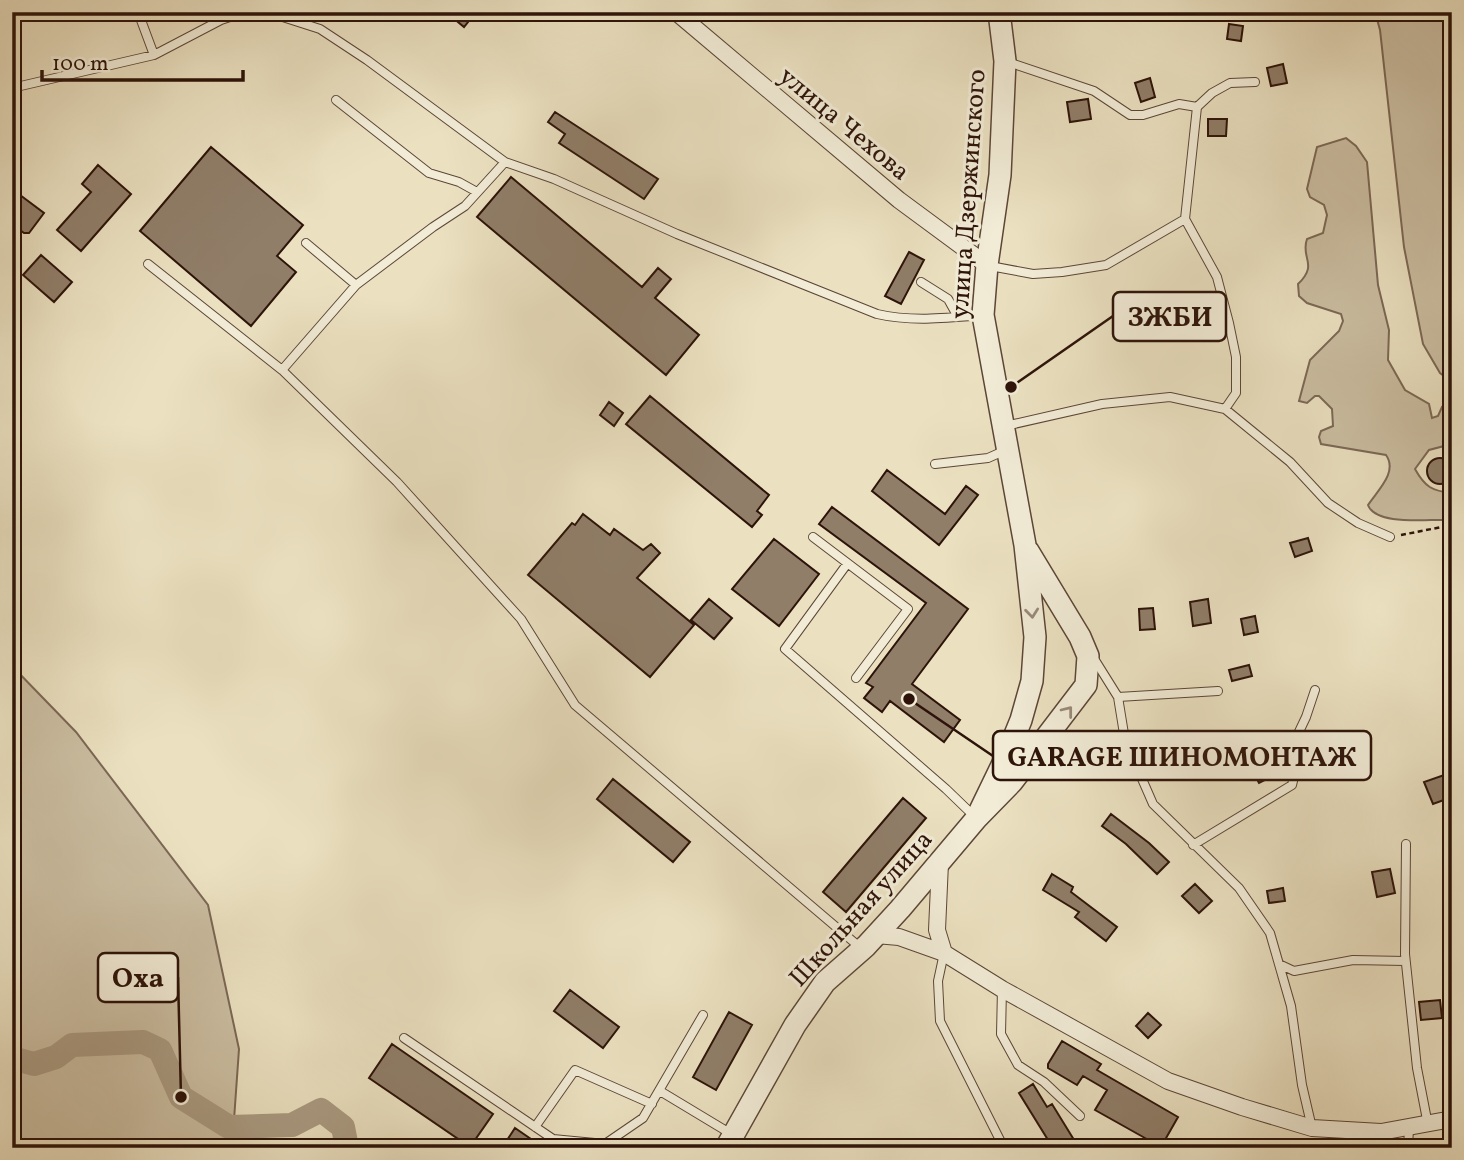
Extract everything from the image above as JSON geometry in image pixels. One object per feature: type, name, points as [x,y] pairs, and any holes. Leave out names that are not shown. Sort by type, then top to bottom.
[{"type":"street","name":"улица Чехова","points":[[676,12],[899,200],[987,265]]},
{"type":"street","name":"улица Дзержинского","points":[[976,818],[1021,720],[1032,681],[1035,637],[1024,545],[983,316],[987,265],[1000,175],[1005,61],[999,12]]},
{"type":"street","name":"улица Дзержинского","points":[[976,818],[1012,782],[1079,698],[1086,685],[1088,656],[1080,637],[1024,545]]},
{"type":"street","name":"Школьная улица","points":[[730,1141],[794,1025],[825,982],[869,942],[940,863],[976,818]]},
{"type":"street","points":[[940,863],[937,930],[944,953]]},
{"type":"street","points":[[869,942],[899,937],[944,953],[1002,989],[1168,1081],[1242,1107],[1312,1128],[1381,1132],[1452,1119]]},
{"type":"lane","points":[[138,12],[154,55]]},
{"type":"lane","points":[[12,88],[154,55],[221,20],[245,12]]},
{"type":"lane","points":[[267,12],[320,29],[367,60],[505,162],[554,179],[677,234],[877,314],[892,317],[983,316]]},
{"type":"lane","points":[[1005,61],[1094,91],[1130,115],[1143,115],[1179,104],[1197,107]]},
{"type":"lane","points":[[1225,409],[1236,393],[1236,357],[1232,335],[1217,277],[1185,219],[1197,107],[1212,93],[1230,83],[1255,82]]},
{"type":"lane","points":[[336,100],[429,173],[459,182],[477,192]]},
{"type":"lane","points":[[282,370],[356,285],[465,206],[505,162]]},
{"type":"lane","points":[[987,265],[1033,274],[1106,265],[1185,219]]},
{"type":"lane","points":[[306,243],[356,285]]},
{"type":"lane","points":[[148,264],[282,370],[397,482],[521,620],[575,705],[869,942]]},
{"type":"lane","points":[[921,282],[948,299],[958,317]]},
{"type":"lane","points":[[1002,427],[1102,404],[1170,397],[1225,409],[1290,462],[1328,503],[1358,523],[1390,537]]},
{"type":"lane","points":[[935,464],[988,458],[1006,450]]},
{"type":"lane","points":[[813,537],[908,609],[856,678]]},
{"type":"lane","points":[[847,564],[785,649],[976,818]]},
{"type":"lane","points":[[1080,637],[1118,698],[1125,740],[1153,804],[1239,888],[1270,933],[1291,1006],[1302,1085],[1312,1128]]},
{"type":"lane","points":[[1193,845],[1292,785],[1297,764],[1297,736],[1315,690]]},
{"type":"lane","points":[[1118,698],[1217,691]]},
{"type":"lane","points":[[1406,844],[1405,961],[1417,1068],[1429,1125]]},
{"type":"lane","points":[[944,953],[938,981],[940,1021],[1004,1148]]},
{"type":"lane","points":[[1279,964],[1294,971],[1353,960],[1405,961]]},
{"type":"lane","points":[[1002,989],[1001,1034],[1017,1065],[1044,1082],[1080,1115]]},
{"type":"lane","points":[[404,1038],[553,1139],[605,1144],[643,1118],[703,1015]]},
{"type":"lane","points":[[535,1127],[575,1070],[652,1104]]},
{"type":"lane","points":[[660,1091],[730,1141]]},
{"type":"lane","points":[[1408,1148],[1409,1128]]},
{"type":"path","points":[[1390,537],[1452,525]]},
{"type":"shaded area","points":[[1375,12],[1452,12],[1452,382],[1440,373],[1423,344],[1404,247],[1380,30]]},
{"type":"shaded area","points":[[1346,138],[1356,146],[1367,162],[1378,285],[1389,330],[1388,360],[1405,390],[1429,404],[1432,418],[1438,416],[1442,407],[1452,410],[1452,437],[1444,446],[1429,450],[1415,469],[1430,487],[1452,493],[1452,514],[1448,520],[1391,519],[1373,512],[1368,505],[1390,468],[1386,455],[1321,444],[1321,431],[1333,426],[1332,409],[1319,396],[1307,403],[1299,401],[1310,360],[1339,331],[1343,321],[1341,314],[1307,303],[1299,296],[1298,284],[1308,266],[1305,246],[1307,239],[1323,233],[1327,215],[1324,205],[1310,197],[1307,189],[1317,147]]},
{"type":"shaded area","points":[[12,666],[76,732],[208,905],[239,1049],[232,1148],[12,1148]]},
{"type":"building","points":[[446,12],[476,12],[464,27]]},
{"type":"building","points":[[1229,24],[1243,26],[1241,41],[1227,39]]},
{"type":"building","points":[[1283,64],[1287,83],[1271,86],[1267,68]]},
{"type":"building","points":[[1150,78],[1155,97],[1141,102],[1135,83]]},
{"type":"building","points":[[1088,99],[1091,119],[1070,122],[1067,102]]},
{"type":"building","points":[[555,112],[658,179],[644,199],[559,143],[565,134],[548,122]]},
{"type":"building","points":[[1208,119],[1227,119],[1226,136],[1208,136]]},
{"type":"building","points":[[211,147],[303,225],[277,256],[296,272],[251,326],[140,231]]},
{"type":"building","points":[[98,165],[131,194],[81,251],[57,230],[91,192],[82,184]]},
{"type":"building","points":[[511,177],[642,287],[658,268],[671,279],[655,298],[699,335],[666,375],[477,217]]},
{"type":"building","points":[[12,189],[44,213],[29,233],[24,233],[12,224]]},
{"type":"building","points":[[909,252],[924,260],[901,304],[885,296]]},
{"type":"building","points":[[41,255],[72,282],[54,302],[23,275]]},
{"type":"building","points":[[650,396],[769,495],[757,511],[762,515],[752,527],[626,424]]},
{"type":"building","points":[[609,402],[623,413],[614,426],[600,415]]},
{"type":"building","points":[[1440,458],[1449,462],[1453,471],[1449,480],[1440,484],[1431,480],[1427,471],[1431,462]]},
{"type":"building","points":[[887,470],[945,514],[966,486],[978,495],[939,545],[872,491]]},
{"type":"building","points":[[832,507],[968,609],[912,684],[960,720],[944,742],[890,701],[882,712],[864,698],[873,687],[866,683],[926,603],[819,524]]},
{"type":"building","points":[[583,514],[610,535],[614,529],[643,550],[651,544],[660,553],[637,578],[694,625],[650,677],[528,575],[572,523],[575,525]]},
{"type":"building","points":[[1308,538],[1312,551],[1295,557],[1290,543]]},
{"type":"building","points":[[774,539],[819,574],[779,626],[732,589]]},
{"type":"building","points":[[709,599],[732,618],[714,639],[691,620]]},
{"type":"building","points":[[1208,599],[1211,623],[1193,626],[1190,602]]},
{"type":"building","points":[[1153,608],[1155,629],[1140,630],[1139,609]]},
{"type":"building","points":[[1255,616],[1258,632],[1244,635],[1241,619]]},
{"type":"building","points":[[1249,665],[1252,676],[1232,681],[1229,670]]},
{"type":"building","points":[[1273,761],[1279,773],[1259,783],[1253,772]]},
{"type":"building","points":[[1447,774],[1452,787],[1452,797],[1433,804],[1424,782]]},
{"type":"building","points":[[613,779],[690,842],[673,862],[597,799]]},
{"type":"building","points":[[903,798],[926,818],[846,912],[823,892]]},
{"type":"building","points":[[1111,814],[1169,862],[1157,874],[1126,844],[1102,826]]},
{"type":"building","points":[[1390,869],[1395,893],[1377,897],[1372,872]]},
{"type":"building","points":[[1052,874],[1073,887],[1071,892],[1117,927],[1106,941],[1075,917],[1079,912],[1043,890]]},
{"type":"building","points":[[1195,884],[1212,901],[1199,913],[1182,896]]},
{"type":"building","points":[[1283,888],[1285,901],[1269,903],[1267,891]]},
{"type":"building","points":[[570,990],[619,1027],[603,1048],[554,1011]]},
{"type":"building","points":[[1440,1000],[1442,1018],[1421,1020],[1419,1002]]},
{"type":"building","points":[[729,1012],[752,1025],[716,1090],[693,1077]]},
{"type":"building","points":[[1148,1013],[1161,1025],[1148,1038],[1136,1026]]},
{"type":"building","points":[[1062,1041],[1101,1064],[1097,1070],[1178,1117],[1161,1147],[1095,1110],[1107,1090],[1083,1076],[1077,1085],[1048,1068]]},
{"type":"building","points":[[392,1044],[493,1114],[470,1147],[369,1078]]},
{"type":"building","points":[[1033,1084],[1047,1107],[1052,1104],[1079,1148],[1053,1148],[1019,1093]]},
{"type":"building","points":[[515,1128],[544,1148],[502,1148]]},
{"type":"waterway","points":[[12,1058],[34,1064],[56,1057],[72,1045],[143,1042],[160,1050],[181,1097],[229,1127],[292,1125],[321,1110],[343,1127],[347,1148]]},
{"type":"place","name":"ЗЖБИ","points":[[1011,387]]},
{"type":"place","name":"GARAGE ШИНОМОНТАЖ","points":[[909,699]]},
{"type":"place","name":"Оха","points":[[181,1097]]}]
